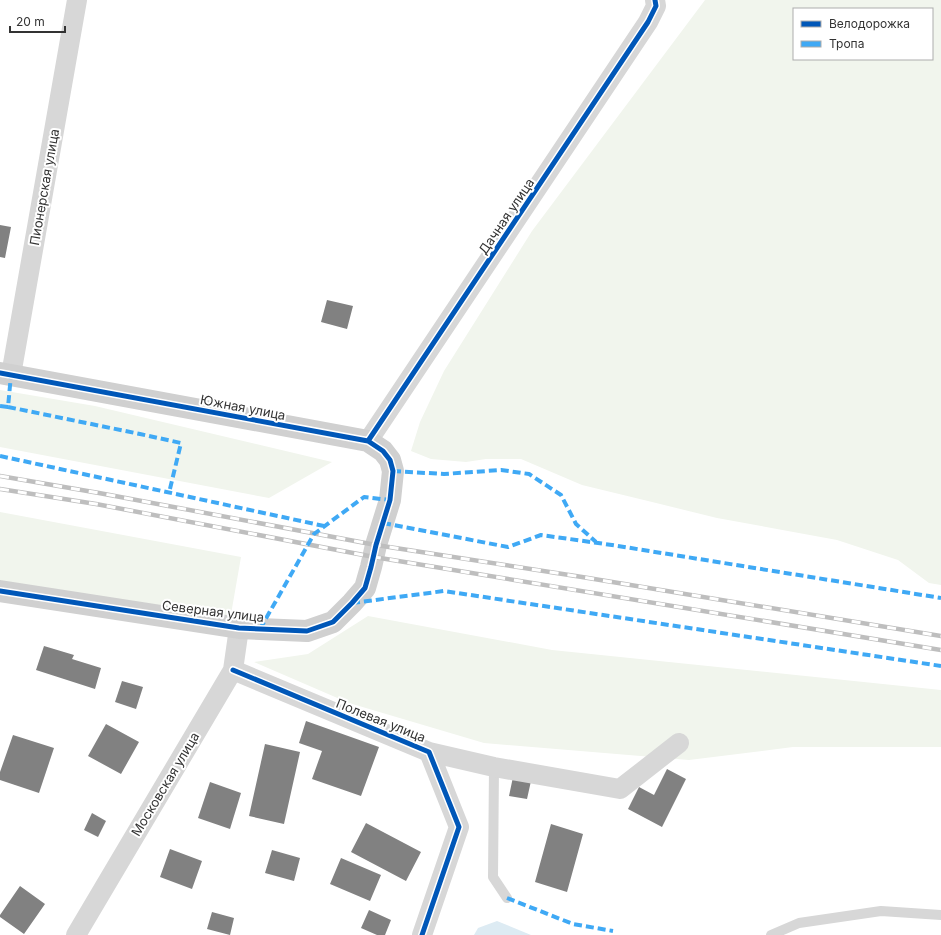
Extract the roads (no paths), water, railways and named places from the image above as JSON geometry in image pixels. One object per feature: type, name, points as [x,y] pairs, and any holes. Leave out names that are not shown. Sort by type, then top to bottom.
[{"type":"street","name":"Пионерская улица","points":[[6,374],[77,0]]},
{"type":"street","name":"Дачная улица","points":[[368,441],[648,22],[656,6],[655,0]]},
{"type":"street","name":"Южная улица","points":[[6,374],[368,441],[383,451],[390,460],[393,471],[390,500],[376,545]]},
{"type":"street","name":"Северная улица","points":[[0,591],[239,628],[307,631],[333,622],[365,588],[376,545]]},
{"type":"street","name":"Московская улица","points":[[76,935],[233,670],[239,628]]},
{"type":"street","name":"Полевая улица","points":[[233,670],[429,752],[459,827],[422,935]]},
{"type":"street","points":[[429,752],[494,767],[620,789],[680,743]]},
{"type":"lane","points":[[494,767],[494,877],[507,898]]},
{"type":"lane","points":[[771,935],[799,923],[881,911],[941,915]]},
{"type":"railway","points":[[0,476],[376,545],[941,636]]},
{"type":"railway","points":[[0,489],[96,504],[374,557],[941,650]]}]
